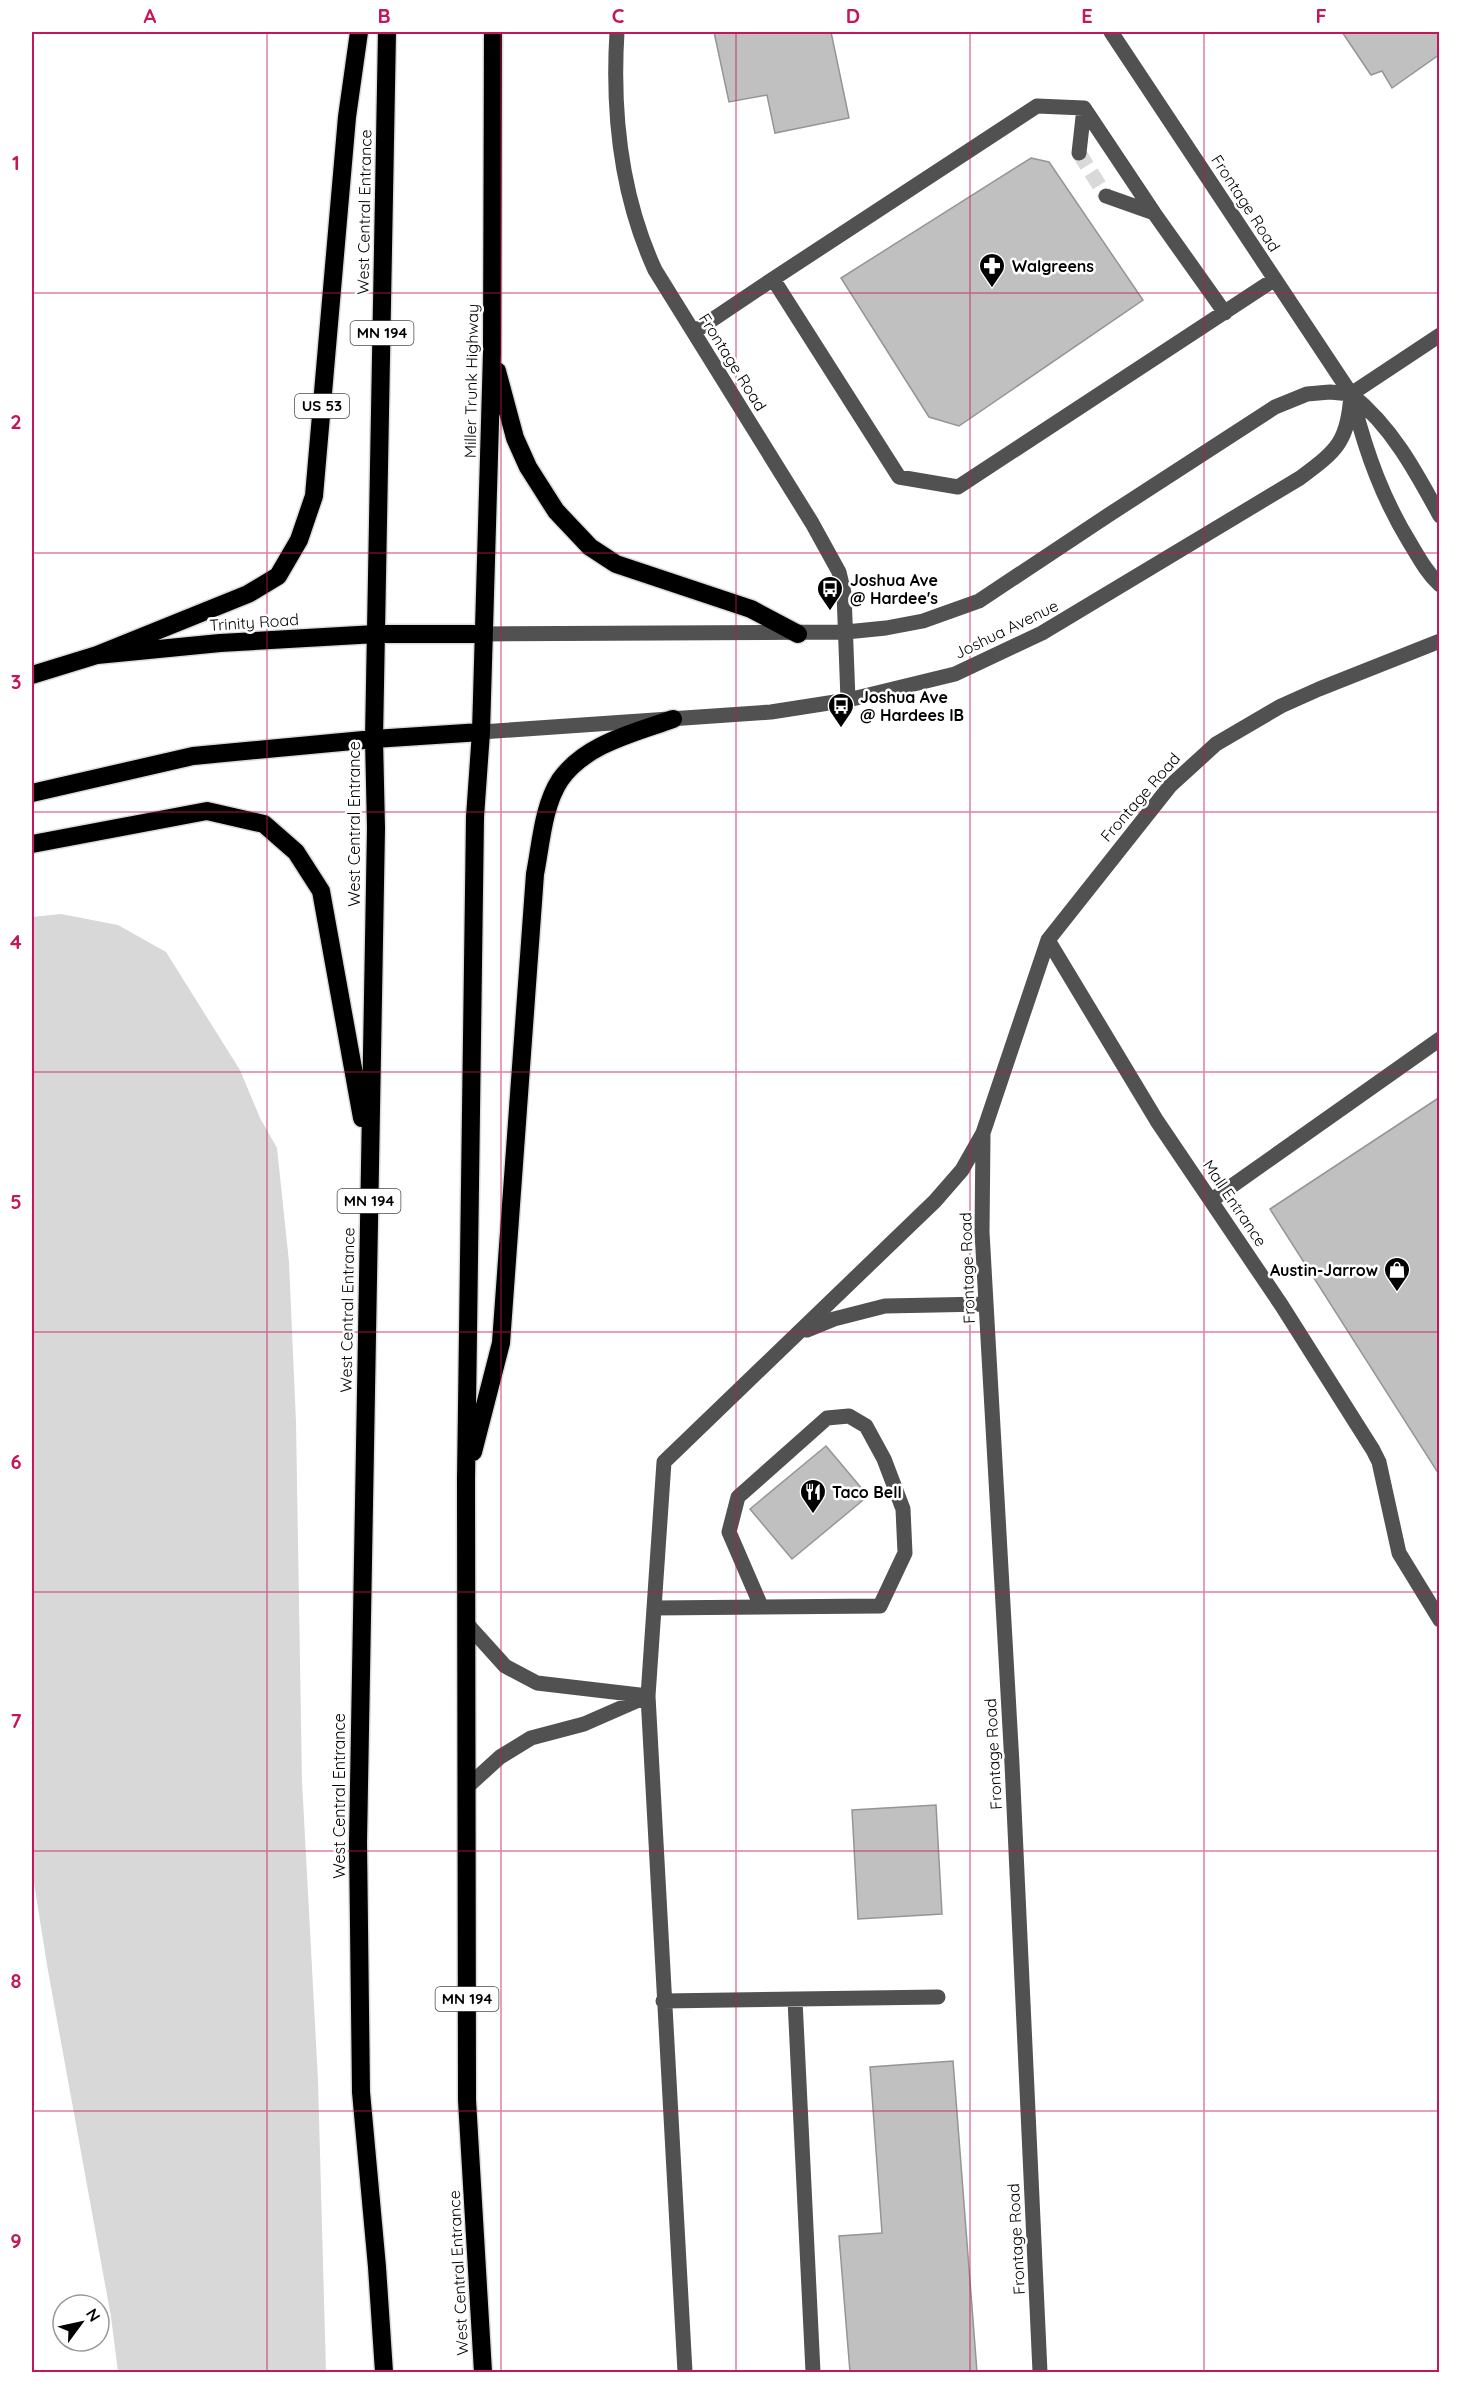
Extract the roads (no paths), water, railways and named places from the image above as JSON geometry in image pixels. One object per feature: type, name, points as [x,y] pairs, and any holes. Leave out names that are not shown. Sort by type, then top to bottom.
[{"type":"highway","name":"US 53","points":[[97,655],[248,594],[278,576],[299,540],[314,496],[347,117],[359,32]]},
{"type":"highway","name":"West Central Entrance","points":[[384,2373],[362,2092],[358,1842],[387,32]]},
{"type":"highway","name":"Miller Trunk Highway","points":[[481,732],[482,634],[492,353],[493,32]]},
{"type":"highway","points":[[492,353],[515,438],[528,467],[556,511],[585,543],[616,564],[751,609],[798,634]]},
{"type":"highway","name":"Trinity Road","points":[[32,675],[97,655],[220,643],[376,634],[482,634]]},
{"type":"highway","points":[[466,1480],[501,1343],[535,874],[548,808],[560,781],[579,761],[605,744],[673,720]]},
{"type":"highway","name":"West Central Entrance","points":[[481,732],[475,828],[466,1480],[467,2100],[483,2373]]},
{"type":"highway","points":[[32,793],[193,756],[374,739],[481,732]]},
{"type":"highway","points":[[32,844],[207,811],[264,824],[296,852],[321,891],[369,1157]]},
{"type":"street","name":"Frontage Road","points":[[617,32],[616,104],[621,149],[632,207],[641,239],[656,270],[832,556],[844,593],[848,700]]},
{"type":"street","name":"Frontage Road","points":[[1111,32],[1351,394],[1372,411],[1388,429],[1440,516]]},
{"type":"street","points":[[694,332],[1037,106],[1084,108]]},
{"type":"street","points":[[1084,108],[1154,213],[1225,313]]},
{"type":"street","points":[[1079,153],[1084,108]]},
{"type":"street","points":[[1106,196],[1154,213]]},
{"type":"street","points":[[773,279],[899,477],[958,488],[1275,279]]},
{"type":"street","points":[[482,634],[798,634],[886,628],[923,621],[980,601],[1275,407],[1307,394],[1330,392],[1351,394],[1440,335]]},
{"type":"street","name":"Frontage Road","points":[[1351,394],[1365,451],[1383,494],[1426,569],[1440,585]]},
{"type":"street","name":"Joshua Avenue","points":[[481,732],[771,712],[848,700],[955,674],[1008,651],[1051,628],[1300,478],[1326,459],[1343,438],[1349,421],[1351,394]]},
{"type":"street","name":"Frontage Road","points":[[685,2373],[648,1696],[663,1462],[800,1332],[951,1184],[962,1170],[983,1133],[1048,940],[1170,786],[1216,744],[1281,706],[1440,641]]},
{"type":"street","name":"Mall Entrance","points":[[1048,940],[1157,1121],[1212,1200],[1373,1450],[1379,1462],[1399,1553],[1440,1620]]},
{"type":"street","points":[[1212,1200],[1440,1039]]},
{"type":"street","name":"Frontage Road","points":[[983,1133],[982,1232],[1012,1764],[1040,2373]]},
{"type":"street","points":[[800,1332],[834,1318],[885,1306],[986,1304]]},
{"type":"street","points":[[654,1608],[880,1606],[905,1553],[903,1509],[884,1459],[866,1426],[849,1416],[827,1418],[738,1497],[729,1532],[762,1606]]},
{"type":"street","points":[[468,1625],[505,1666],[537,1683],[648,1696]]},
{"type":"street","points":[[467,1787],[500,1757],[531,1738],[584,1724],[648,1696]]},
{"type":"street","points":[[663,2001],[938,1997]]},
{"type":"street","points":[[795,2000],[813,2373]]},
{"type":"tunnel","points":[[1079,153],[1106,196]]},
{"type":"place","name":"Walgreens","points":[[992,289]]},
{"type":"place","name":"Joshua Ave @ Hardee's","points":[[830,612]]},
{"type":"place","name":"Joshua Ave @ Hardees IB","points":[[841,729]]},
{"type":"place","name":"Austin-Jarrow","points":[[1397,1293]]},
{"type":"place","name":"Taco Bell","points":[[813,1515]]}]
